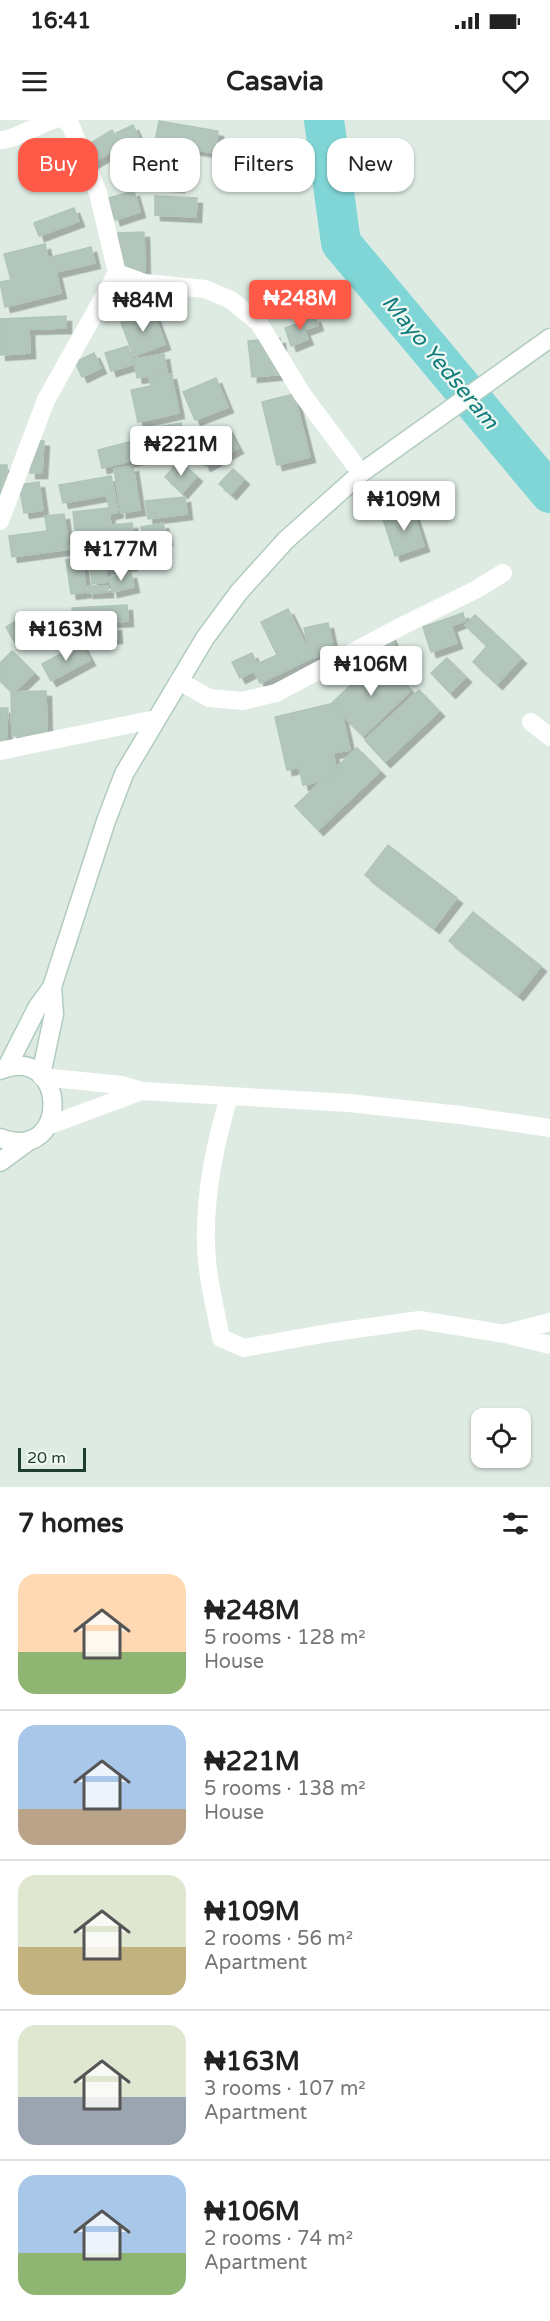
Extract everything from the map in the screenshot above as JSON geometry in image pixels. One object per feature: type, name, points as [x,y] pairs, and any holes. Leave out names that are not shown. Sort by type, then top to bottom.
[{"type":"street","points":[[0,140],[7,141],[21,132],[53,120]]},
{"type":"street","points":[[0,521],[46,400],[117,273],[98,193],[70,124],[64,120]]},
{"type":"street","points":[[117,273],[145,284],[205,289],[231,300],[259,324],[302,394],[361,473]]},
{"type":"street","points":[[2,1068],[52,987],[106,821],[124,774],[205,638],[240,592],[286,540],[361,473],[550,338]]},
{"type":"street","points":[[179,681],[209,698],[243,701],[276,693],[503,573]]},
{"type":"street","points":[[0,751],[156,718]]},
{"type":"street","points":[[531,722],[550,737]]},
{"type":"street","points":[[41,1076],[54,1014],[52,987]]},
{"type":"street","points":[[0,1162],[40,1132],[53,1114],[54,1100],[51,1087],[31,1069],[19,1066],[2,1068]]},
{"type":"street","points":[[41,1076],[122,1085],[142,1091],[349,1103],[550,1128]]},
{"type":"street","points":[[0,1138],[21,1142],[40,1132],[142,1091]]},
{"type":"street","points":[[230,1097],[216,1140],[208,1195],[207,1261],[221,1338],[244,1348],[420,1320],[505,1334],[550,1345]]},
{"type":"street","points":[[505,1334],[550,1322]]},
{"type":"building","points":[[159,121],[218,131],[217,138],[212,138],[212,152],[200,150],[200,138],[156,138]]},
{"type":"building","points":[[133,125],[139,138],[118,138],[116,133]]},
{"type":"building","points":[[112,130],[116,138],[110,138],[110,152],[98,160],[98,139]]},
{"type":"building","points":[[134,192],[140,212],[115,220],[108,198]]},
{"type":"building","points":[[155,196],[197,198],[196,217],[155,215]]},
{"type":"building","points":[[74,208],[79,221],[39,236],[34,223]]},
{"type":"building","points":[[144,232],[145,271],[119,271],[118,233]]},
{"type":"building","points":[[45,244],[48,258],[91,247],[95,263],[56,272],[61,293],[5,307],[0,282],[11,280],[4,254]]},
{"type":"building","points":[[153,311],[165,344],[134,356],[121,323]]},
{"type":"building","points":[[66,316],[66,328],[29,329],[30,353],[0,355],[0,319]]},
{"type":"building","points":[[315,317],[318,325],[304,330],[308,339],[291,346],[285,328]]},
{"type":"building","points":[[280,338],[283,374],[252,377],[248,341]]},
{"type":"building","points":[[128,346],[134,364],[111,371],[105,353]]},
{"type":"building","points":[[94,353],[101,368],[82,377],[75,362]]},
{"type":"building","points":[[164,354],[167,373],[137,378],[134,359]]},
{"type":"building","points":[[171,374],[179,413],[138,422],[131,390],[151,386],[149,378]]},
{"type":"building","points":[[216,378],[228,407],[195,420],[183,392]]},
{"type":"building","points":[[294,394],[310,457],[277,465],[262,402]]},
{"type":"building","points":[[181,423],[185,442],[161,447],[157,427]]},
{"type":"building","points":[[226,426],[238,448],[205,466],[194,444]]},
{"type":"building","points":[[156,435],[161,453],[102,468],[98,450]]},
{"type":"building","points":[[32,440],[44,441],[42,473],[30,473]]},
{"type":"building","points":[[179,461],[197,476],[182,493],[165,477]]},
{"type":"building","points":[[0,465],[7,465],[6,506],[0,506]]},
{"type":"building","points":[[133,466],[140,510],[121,513],[114,469]]},
{"type":"building","points":[[233,469],[244,479],[231,494],[219,484]]},
{"type":"building","points":[[111,476],[118,512],[110,514],[107,495],[63,503],[59,485]]},
{"type":"building","points":[[39,482],[43,510],[24,513],[19,485]]},
{"type":"building","points":[[185,497],[187,514],[148,519],[145,501]]},
{"type":"building","points":[[108,508],[111,525],[132,523],[135,544],[129,545],[132,565],[105,569],[107,582],[92,584],[89,552],[78,554],[73,512]]},
{"type":"building","points":[[412,509],[424,546],[395,556],[383,519]]},
{"type":"building","points":[[64,514],[69,549],[12,557],[9,536],[47,531],[45,516]]},
{"type":"building","points":[[163,523],[167,540],[146,545],[141,527]]},
{"type":"building","points":[[82,558],[86,592],[71,594],[66,560]]},
{"type":"building","points":[[131,573],[134,587],[112,592],[109,577]]},
{"type":"building","points":[[88,586],[108,586],[108,592],[88,593]]},
{"type":"building","points":[[127,605],[128,621],[96,623],[97,640],[81,640],[81,632],[56,633],[55,624],[73,622],[72,608]]},
{"type":"building","points":[[288,609],[312,658],[260,683],[254,671],[240,678],[232,662],[252,653],[257,664],[277,655],[261,622]]},
{"type":"building","points":[[29,613],[38,628],[15,643],[6,627]]},
{"type":"building","points":[[463,613],[465,621],[451,626],[457,643],[431,652],[423,627]]},
{"type":"building","points":[[475,615],[521,658],[497,684],[473,662],[487,646],[465,625]]},
{"type":"building","points":[[328,623],[334,653],[311,658],[304,628]]},
{"type":"building","points":[[116,625],[117,638],[99,639],[98,626]]},
{"type":"building","points":[[390,635],[398,654],[383,661],[375,642]]},
{"type":"building","points":[[81,643],[90,660],[51,681],[42,664]]},
{"type":"building","points":[[12,651],[34,673],[13,693],[0,681],[0,663]]},
{"type":"building","points":[[379,658],[411,690],[363,736],[331,704]]},
{"type":"building","points":[[447,658],[466,677],[450,693],[431,673]]},
{"type":"building","points":[[419,690],[439,711],[385,762],[365,740]]},
{"type":"building","points":[[46,691],[47,735],[12,736],[11,692]]},
{"type":"building","points":[[339,702],[350,750],[333,753],[338,777],[303,785],[299,767],[287,770],[275,717]]},
{"type":"building","points":[[0,708],[8,708],[6,743],[0,743]]},
{"type":"building","points":[[357,748],[380,771],[318,830],[295,806]]},
{"type":"building","points":[[388,845],[457,898],[434,928],[365,875]]},
{"type":"building","points":[[473,912],[541,966],[518,995],[449,941]]},
{"type":"waterway","name":"Mayo Yedseram","points":[[324,120],[341,243],[550,493]]}]
